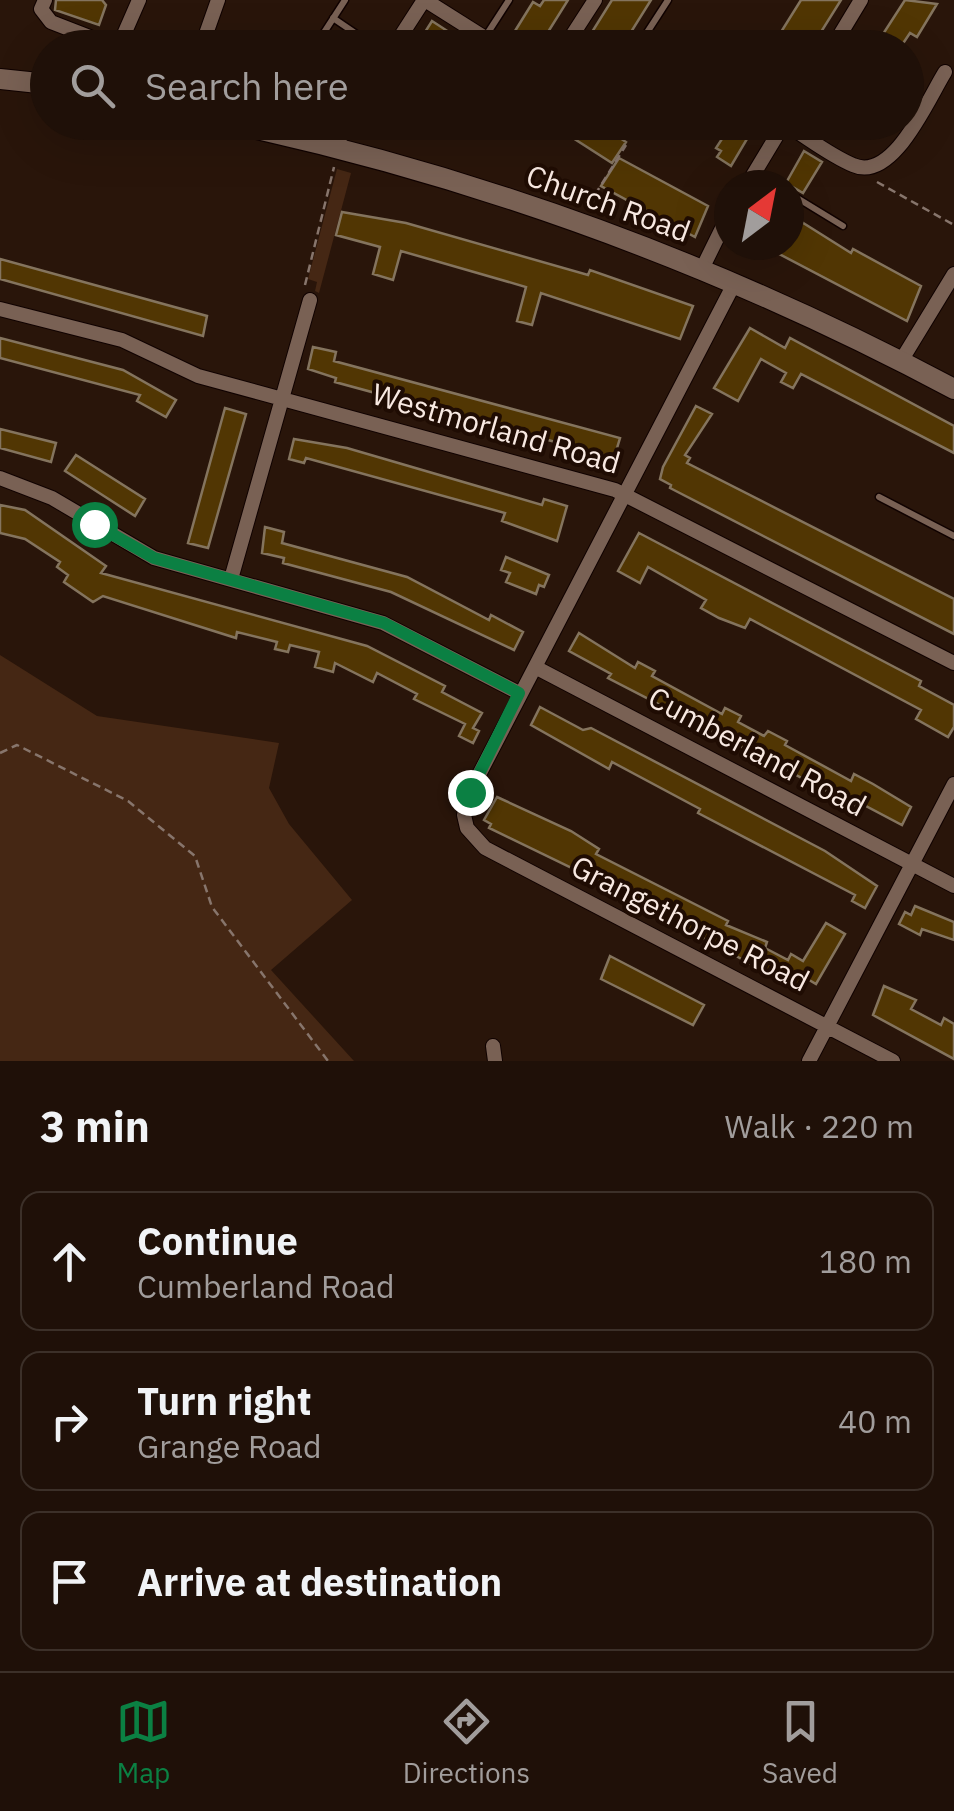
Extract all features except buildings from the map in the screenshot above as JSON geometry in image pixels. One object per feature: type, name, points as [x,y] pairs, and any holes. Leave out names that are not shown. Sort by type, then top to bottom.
[{"type":"main road","points":[[0,79],[30,82]]},
{"type":"main road","name":"Church Road","points":[[297,140],[490,193],[577,223],[734,284],[954,389]]},
{"type":"street","points":[[45,0],[41,9],[51,22],[72,30]]},
{"type":"street","points":[[126,30],[139,0]]},
{"type":"street","points":[[207,30],[218,0]]},
{"type":"street","points":[[404,30],[424,0],[465,30]]},
{"type":"street","points":[[576,30],[595,0]]},
{"type":"street","points":[[843,30],[861,0]]},
{"type":"street","points":[[924,104],[945,72]]},
{"type":"street","points":[[338,150],[340,140]]},
{"type":"street","points":[[756,170],[775,140]]},
{"type":"street","points":[[812,140],[855,167],[878,167],[888,160],[901,140]]},
{"type":"street","points":[[701,271],[714,245]]},
{"type":"street","points":[[901,361],[954,274]]},
{"type":"street","points":[[0,478],[52,498],[154,558],[384,623],[519,693],[734,284]]},
{"type":"street","points":[[231,579],[310,300]]},
{"type":"street","name":"Westmorland Road","points":[[0,309],[122,340],[198,376],[626,494],[954,663]]},
{"type":"street","name":"Cumberland Road","points":[[535,667],[954,886]]},
{"type":"street","name":"Grangethorpe Road","points":[[519,693],[470,792],[464,815],[467,828],[484,848],[893,1061]]},
{"type":"street","points":[[809,1061],[954,784]]},
{"type":"lane","points":[[325,30],[345,0]]},
{"type":"lane","points":[[489,30],[508,0]]},
{"type":"lane","points":[[649,30],[668,0]]},
{"type":"lane","points":[[333,18],[351,30]]},
{"type":"lane","points":[[804,202],[843,226]]},
{"type":"lane","points":[[879,497],[954,536]]},
{"type":"path","points":[[577,223],[621,140]]},
{"type":"path","points":[[310,300],[304,279],[338,150]]},
{"type":"path","points":[[855,167],[954,224]]},
{"type":"path","points":[[0,753],[17,745],[65,765],[165,827],[195,856],[212,907],[328,1061]]},
{"type":"shaded area","points":[[337,169],[351,173],[319,293],[315,291],[317,282],[308,279]]},
{"type":"shaded area","points":[[0,655],[97,716],[279,743],[269,788],[289,824],[352,900],[271,970],[354,1061],[0,1061]]},
{"type":"route","points":[[94,524],[154,558],[384,623],[519,693],[470,792]]}]
